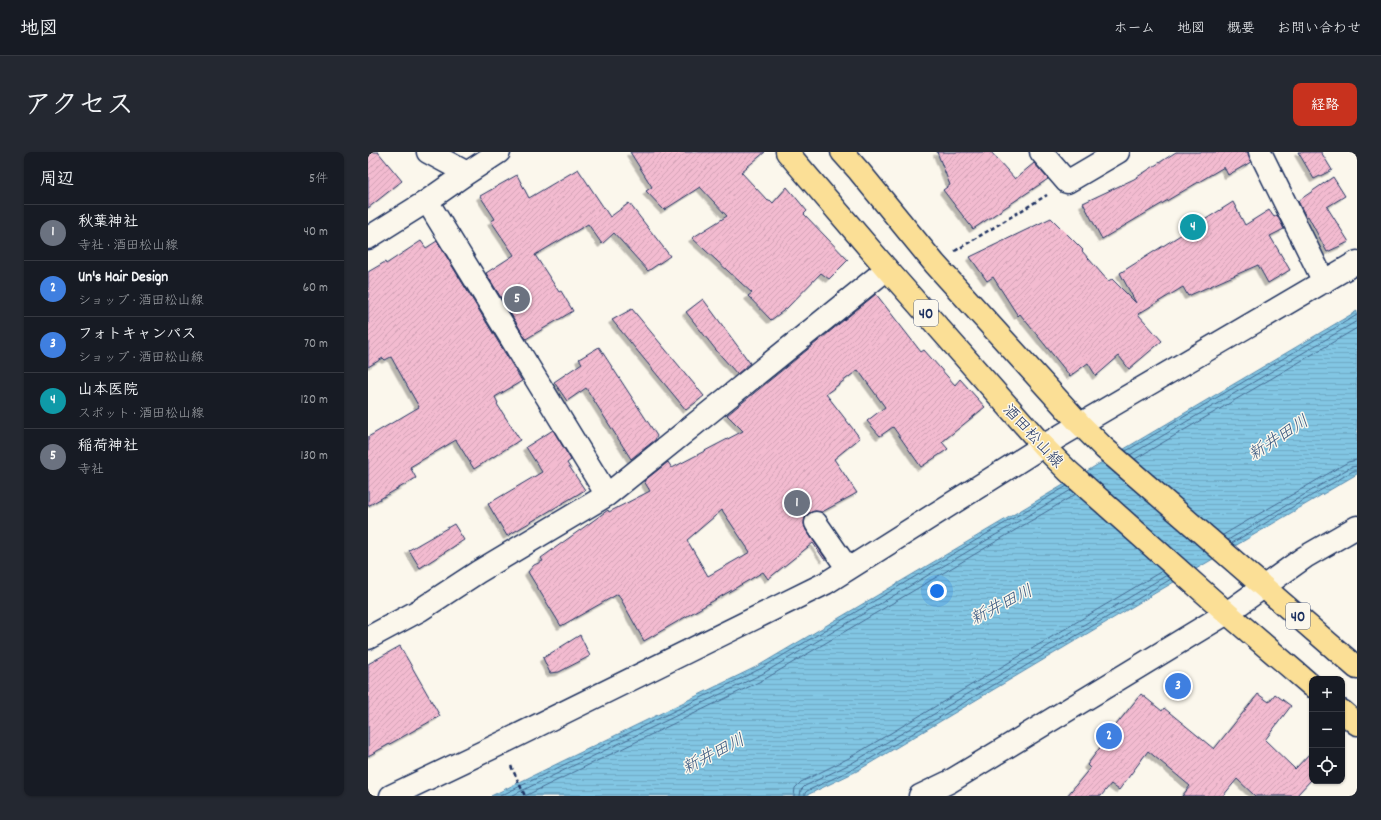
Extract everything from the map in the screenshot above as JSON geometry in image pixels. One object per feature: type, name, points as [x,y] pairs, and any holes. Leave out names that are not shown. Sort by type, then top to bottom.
[{"type":"main road","name":"酒田松山線","points":[[788,152],[887,269],[1043,446],[1068,471],[1227,613],[1309,683]]},
{"type":"main road","name":"40","points":[[842,152],[860,172],[934,264],[1080,424],[1104,448],[1357,668]]},
{"type":"main road","points":[[1343,712],[1357,724]]},
{"type":"street","points":[[428,152],[466,173]]},
{"type":"street","points":[[368,238],[427,201],[466,173],[499,152]]},
{"type":"street","points":[[1041,152],[1068,182],[1118,152]]},
{"type":"street","points":[[1260,152],[1324,282]]},
{"type":"street","points":[[427,201],[607,495]]},
{"type":"street","points":[[391,796],[500,744],[826,583],[1043,446],[1357,262]]},
{"type":"street","points":[[368,638],[420,610],[478,572],[607,495],[887,269]]},
{"type":"street","points":[[816,523],[848,569]]},
{"type":"street","points":[[920,796],[955,789],[1227,613],[1305,557],[1357,527]]},
{"type":"path","points":[[934,264],[1068,182]]},
{"type":"path","points":[[500,744],[525,796]]},
{"type":"water","name":"新井田川","points":[[1357,311],[1357,474],[857,771],[805,796],[491,796],[758,666]]},
{"type":"building","points":[[368,152],[378,152],[402,181],[368,208]]},
{"type":"building","points":[[630,152],[765,152],[741,172],[768,201],[770,200],[773,203],[787,187],[807,211],[804,214],[848,260],[829,279],[821,273],[787,308],[771,320],[748,296],[752,293],[692,238],[727,216],[700,187],[664,210],[646,191],[652,187]]},
{"type":"building","points":[[937,152],[991,152],[1015,179],[1034,163],[1048,179],[973,229],[943,190],[950,185]]},
{"type":"building","points":[[1176,152],[1248,152],[1251,162],[1228,175],[1224,167],[1102,239],[1083,203],[1134,179]]},
{"type":"building","points":[[1298,152],[1321,152],[1332,170],[1314,179]]},
{"type":"building","points":[[578,169],[610,217],[629,203],[670,256],[648,271],[614,233],[602,244],[588,224],[535,255],[559,292],[561,291],[573,311],[526,339],[486,273],[514,255],[491,221],[495,219],[480,196],[517,175],[529,198]]},
{"type":"building","points":[[1333,177],[1345,196],[1327,207],[1349,242],[1327,252],[1308,216],[1306,217],[1298,201]]},
{"type":"building","points":[[1233,202],[1245,225],[1269,210],[1274,217],[1277,215],[1284,229],[1270,236],[1290,270],[1268,283],[1258,265],[1188,296],[1183,287],[1138,314],[1162,341],[1129,369],[1119,356],[1096,376],[1088,363],[1070,376],[1020,314],[1018,316],[993,277],[987,281],[970,257],[1051,218],[1083,250],[1082,251],[1108,281],[1112,279],[1136,303],[1120,273]]},
{"type":"building","points":[[421,241],[426,248],[437,241],[522,381],[495,397],[498,403],[497,404],[520,440],[474,469],[456,440],[410,467],[416,478],[368,506],[368,437],[419,407],[391,357],[385,360],[383,358],[368,367],[368,272],[385,262],[386,264]]},
{"type":"building","points":[[876,294],[921,352],[924,350],[955,385],[960,379],[985,407],[942,442],[948,449],[921,467],[893,427],[880,436],[867,421],[885,407],[858,370],[826,394],[860,438],[834,459],[857,493],[822,512],[815,511],[809,513],[805,517],[804,524],[806,530],[826,559],[824,559],[813,543],[768,579],[763,572],[644,641],[618,594],[561,626],[528,572],[534,565],[543,561],[541,558],[608,510],[609,512],[650,491],[644,481],[668,462],[672,468],[743,431],[727,415]],"holes":[[[722,510],[750,552],[708,576],[687,540]]]},
{"type":"building","points":[[703,299],[750,363],[737,374],[686,312]]},
{"type":"building","points":[[632,309],[704,396],[686,410],[612,320]]},
{"type":"building","points":[[599,347],[657,436],[655,440],[631,459],[586,388],[567,401],[554,382],[582,363],[579,359]]},
{"type":"building","points":[[553,430],[571,460],[567,463],[585,490],[507,536],[488,504],[542,472],[526,447]]},
{"type":"building","points":[[454,524],[464,540],[420,568],[409,550]]},
{"type":"building","points":[[580,635],[590,656],[559,672],[550,673],[543,658]]},
{"type":"building","points":[[400,646],[440,716],[368,756],[368,664]]},
{"type":"building","points":[[1141,694],[1162,711],[1164,708],[1214,749],[1258,694],[1269,702],[1275,694],[1291,706],[1265,740],[1295,769],[1309,754],[1309,782],[1296,796],[1255,796],[1237,779],[1223,796],[1182,796],[1190,786],[1148,751],[1119,790],[1111,784],[1101,796],[1067,796],[1090,768],[1087,765]]},
{"type":"place","name":"山本医院","points":[[1193,227]]},
{"type":"place","name":"稲荷神社","points":[[517,299]]},
{"type":"place","name":"秋葉神社","points":[[797,503]]},
{"type":"place","name":"フォトキャンパス","points":[[1178,686]]},
{"type":"place","name":"Un's Hair Design","points":[[1109,736]]}]
